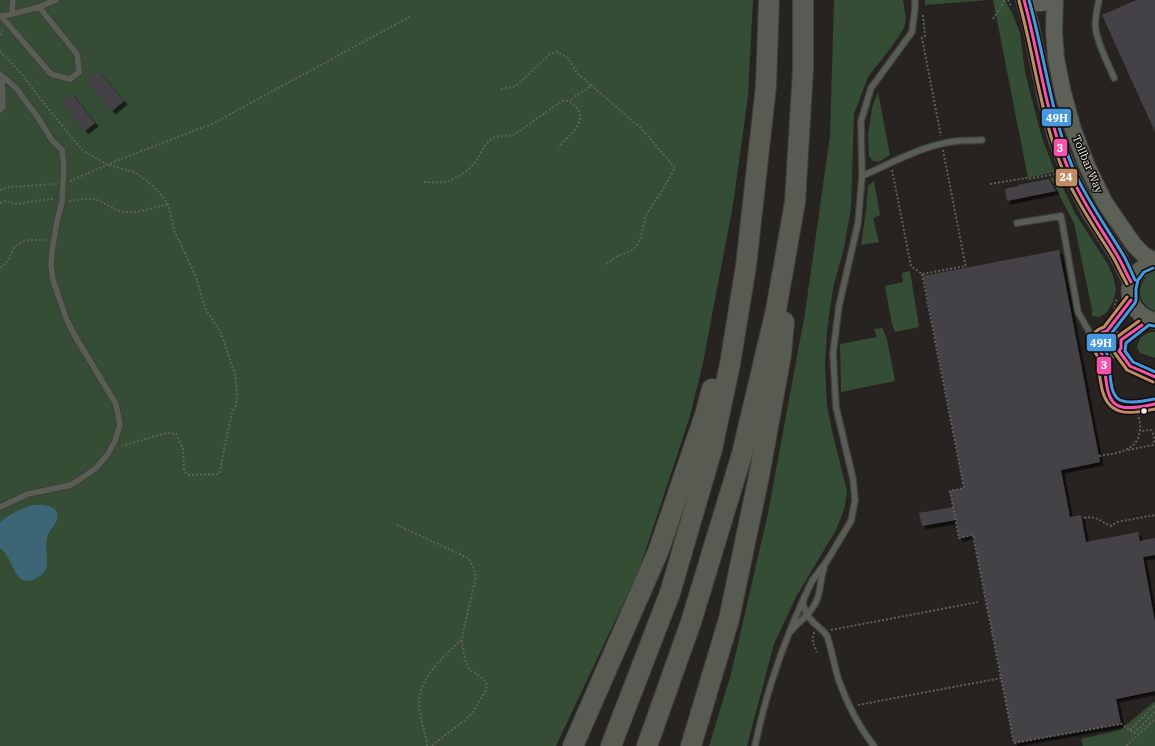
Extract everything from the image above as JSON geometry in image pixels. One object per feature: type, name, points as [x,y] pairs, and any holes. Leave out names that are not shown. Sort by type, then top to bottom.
[{"type":"highway","points":[[611,746],[670,593],[712,448],[730,364],[746,266],[766,86],[769,0]]},
{"type":"highway","points":[[691,746],[729,619],[759,476],[781,355],[795,202],[803,70],[803,0]]},
{"type":"highway","points":[[647,746],[691,622],[742,454],[776,310],[795,202]]},
{"type":"highway","points":[[573,746],[658,552],[705,415],[746,266]]},
{"type":"main road","points":[[1025,0],[1039,3],[1048,2],[1051,0]]},
{"type":"main road","name":"Tollbar Way","points":[[1025,0],[1046,100],[1056,138],[1070,174],[1089,211],[1118,256],[1131,282]]},
{"type":"main road","name":"Tollbar Way","points":[[1055,0],[1054,31],[1056,58],[1063,93],[1073,129],[1085,160],[1105,203],[1134,245],[1144,255],[1155,261]]},
{"type":"main road","name":"Tollbar Way","points":[[1131,300],[1131,282],[1135,275],[1147,264],[1155,261]]},
{"type":"main road","points":[[1131,300],[1140,315],[1152,320]]},
{"type":"lane","points":[[12,13],[13,0]]},
{"type":"lane","points":[[39,7],[78,54],[79,72],[70,79],[51,74],[1,16],[39,7],[56,0]]},
{"type":"lane","points":[[755,746],[775,670],[804,598],[812,581],[827,561],[851,521],[855,500],[853,479],[836,407],[833,352],[839,306],[858,223],[862,176],[861,121],[871,88],[912,32],[915,0]]},
{"type":"lane","points":[[1099,0],[1096,17],[1096,30],[1099,42],[1114,78]]},
{"type":"lane","points":[[0,110],[3,106],[1,75]]},
{"type":"lane","points":[[0,506],[28,494],[71,484],[95,469],[111,449],[120,424],[116,404],[84,352],[66,318],[53,280],[51,265],[54,240],[62,201],[64,167],[62,150],[51,139],[39,119],[16,88],[1,75]]},
{"type":"lane","points":[[862,176],[905,156],[942,144],[957,141],[982,140]]},
{"type":"lane","points":[[1017,224],[1061,216],[1078,312],[1090,333],[1099,335]]},
{"type":"lane","points":[[1107,331],[1131,300]]},
{"type":"lane","points":[[1121,340],[1152,320]]},
{"type":"lane","points":[[1102,354],[1109,356],[1116,354],[1119,351],[1121,348],[1121,340],[1117,334],[1111,331],[1104,331],[1099,335],[1096,343],[1102,354],[1106,387],[1108,395],[1113,403],[1120,407],[1127,408],[1137,408],[1155,404]]},
{"type":"lane","points":[[1119,351],[1130,366],[1155,377]]},
{"type":"lane","points":[[784,646],[794,628],[816,603],[820,580],[827,561]]},
{"type":"lane","points":[[804,598],[803,604],[807,615],[824,632],[828,640],[840,681],[864,732],[874,746]]},
{"type":"path","points":[[993,19],[1005,0]]},
{"type":"path","points":[[121,159],[214,123],[411,16]]},
{"type":"path","points":[[0,51],[20,72],[82,150],[108,164],[134,172],[158,191],[168,204],[174,230],[196,277],[205,308],[221,333],[235,374],[237,393],[236,405],[232,413],[219,474],[190,475],[186,473],[184,469],[183,449],[176,434],[166,433],[111,449]]},
{"type":"path","points":[[501,89],[516,86],[550,54],[557,52],[568,58],[576,73],[643,130],[675,168],[664,189],[646,215],[640,240],[637,245],[633,250],[615,257],[606,265]]},
{"type":"path","points":[[570,101],[587,90],[591,85]]},
{"type":"path","points":[[424,182],[447,182],[459,176],[469,169],[477,160],[483,149],[494,138],[510,137],[562,101],[566,100],[570,101],[578,110],[580,120],[579,126],[558,146]]},
{"type":"path","points":[[891,163],[911,266],[922,274],[964,488],[950,490],[959,538],[973,535],[1014,744],[1121,724],[1134,733],[1155,712]]},
{"type":"path","points":[[990,184],[1059,173]]},
{"type":"path","points":[[0,202],[5,201],[16,204],[50,199],[62,201],[90,199],[96,200],[118,211],[126,212],[134,212],[168,204]]},
{"type":"path","points":[[0,268],[6,264],[13,250],[20,242],[26,240],[54,240]]},
{"type":"path","points":[[922,274],[966,266]]},
{"type":"path","points":[[1127,450],[1137,439],[1140,431],[1137,408]]},
{"type":"path","points":[[1100,456],[1153,445],[1154,437],[1152,430],[1140,431]]},
{"type":"path","points":[[1084,518],[1095,517],[1111,526],[1116,522],[1155,516]]},
{"type":"path","points":[[397,525],[470,560],[476,576],[463,632],[464,654],[466,663],[470,670],[486,682],[487,686],[472,713],[431,746]]},
{"type":"path","points":[[817,652],[812,638],[814,633],[978,602]]},
{"type":"path","points":[[427,746],[420,708],[420,695],[430,674],[438,663],[463,638]]},
{"type":"path","points":[[852,708],[860,705],[1001,678]]},
{"type":"path","points":[[1130,730],[1155,705]]},
{"type":"path","points":[[1128,746],[1127,745],[1155,718]]},
{"type":"green space","points":[[0,0],[753,0],[748,96],[733,205],[703,363],[690,416],[639,570],[556,746],[0,746]]},
{"type":"green space","points":[[834,0],[903,0],[906,19],[904,28],[893,45],[868,77],[854,114],[851,208],[844,248],[833,288],[827,331],[825,364],[827,406],[847,491],[845,507],[836,530],[796,597],[774,644],[747,746],[709,746],[731,674],[768,513],[805,313],[830,136]]},
{"type":"green space","points":[[925,0],[989,0],[925,5]]},
{"type":"green space","points":[[993,0],[1005,0],[1020,33],[1025,71],[1031,96],[1042,138],[1055,172],[1028,178]]},
{"type":"green space","points":[[878,92],[890,155],[879,162],[873,161],[869,156],[868,135],[872,108]]},
{"type":"green space","points":[[1058,177],[1075,213],[1107,263],[1113,276],[1116,290],[1113,302],[1106,313],[1099,317],[1092,316],[1074,223],[1050,178]]},
{"type":"green space","points":[[874,181],[880,215],[873,218],[879,242],[861,245],[868,186]]},
{"type":"green space","points":[[910,271],[919,327],[895,332],[892,324],[885,286],[903,282],[902,273]]},
{"type":"green space","points":[[1155,271],[1155,311],[1148,308],[1143,303],[1140,291],[1144,280]]},
{"type":"green space","points":[[882,328],[887,339],[895,381],[841,392],[840,344],[877,337],[874,329]]},
{"type":"green space","points":[[1155,332],[1155,358],[1140,353],[1137,347],[1142,337]]},
{"type":"green space","points":[[1155,701],[1155,746],[1083,746],[1081,739],[1120,730]]},
{"type":"water","points":[[32,505],[46,505],[51,507],[57,512],[57,516],[56,522],[47,538],[47,566],[45,571],[35,579],[26,581],[20,578],[4,551],[0,548],[0,522],[15,512]]},
{"type":"building","points":[[1136,0],[1155,0],[1155,132],[1102,15]]},
{"type":"building","points":[[98,71],[124,101],[112,111],[86,81]]},
{"type":"building","points":[[71,93],[95,123],[85,131],[61,101]]},
{"type":"building","points":[[1049,179],[1056,191],[1007,201],[1005,189]]},
{"type":"building","points":[[1059,250],[1100,462],[1061,470],[1070,517],[1081,515],[1086,542],[1138,532],[1140,541],[1155,538],[1155,555],[1143,557],[1155,622],[1155,691],[1116,699],[1121,724],[1014,743],[973,535],[959,538],[956,520],[922,526],[919,513],[953,507],[950,491],[964,488],[923,276]]},
{"type":"transit line","name":"3","points":[[1024,0],[1049,109],[1062,152],[1080,194],[1119,258],[1131,282]]},
{"type":"transit line","name":"49H","points":[[1029,0],[1054,108],[1066,150],[1074,171],[1085,192],[1124,256],[1135,280]]},
{"type":"transit line","name":"24","points":[[1019,1],[1044,111],[1065,175],[1127,284]]},
{"type":"transit line","name":"49H","points":[[1153,268],[1144,272],[1138,280],[1135,303],[1111,334],[1103,338],[1101,344],[1107,354],[1112,388],[1119,400],[1138,402],[1154,399]]},
{"type":"transit line","name":"24","points":[[1127,297],[1104,327],[1093,335],[1091,345],[1098,359],[1101,384],[1108,403],[1113,408],[1127,412],[1155,409]]},
{"type":"transit line","name":"3","points":[[1131,300],[1107,331],[1099,335],[1096,343],[1103,357],[1106,384],[1112,401],[1126,408],[1155,404]]},
{"type":"transit line","name":"24","points":[[1139,321],[1117,337],[1114,352],[1127,370],[1153,382]]},
{"type":"transit line","name":"3","points":[[1142,325],[1121,340],[1121,348],[1119,351],[1130,366],[1155,377]]},
{"type":"transit line","name":"49H","points":[[1154,326],[1149,325],[1126,343],[1125,351],[1133,362],[1155,372]]}]
